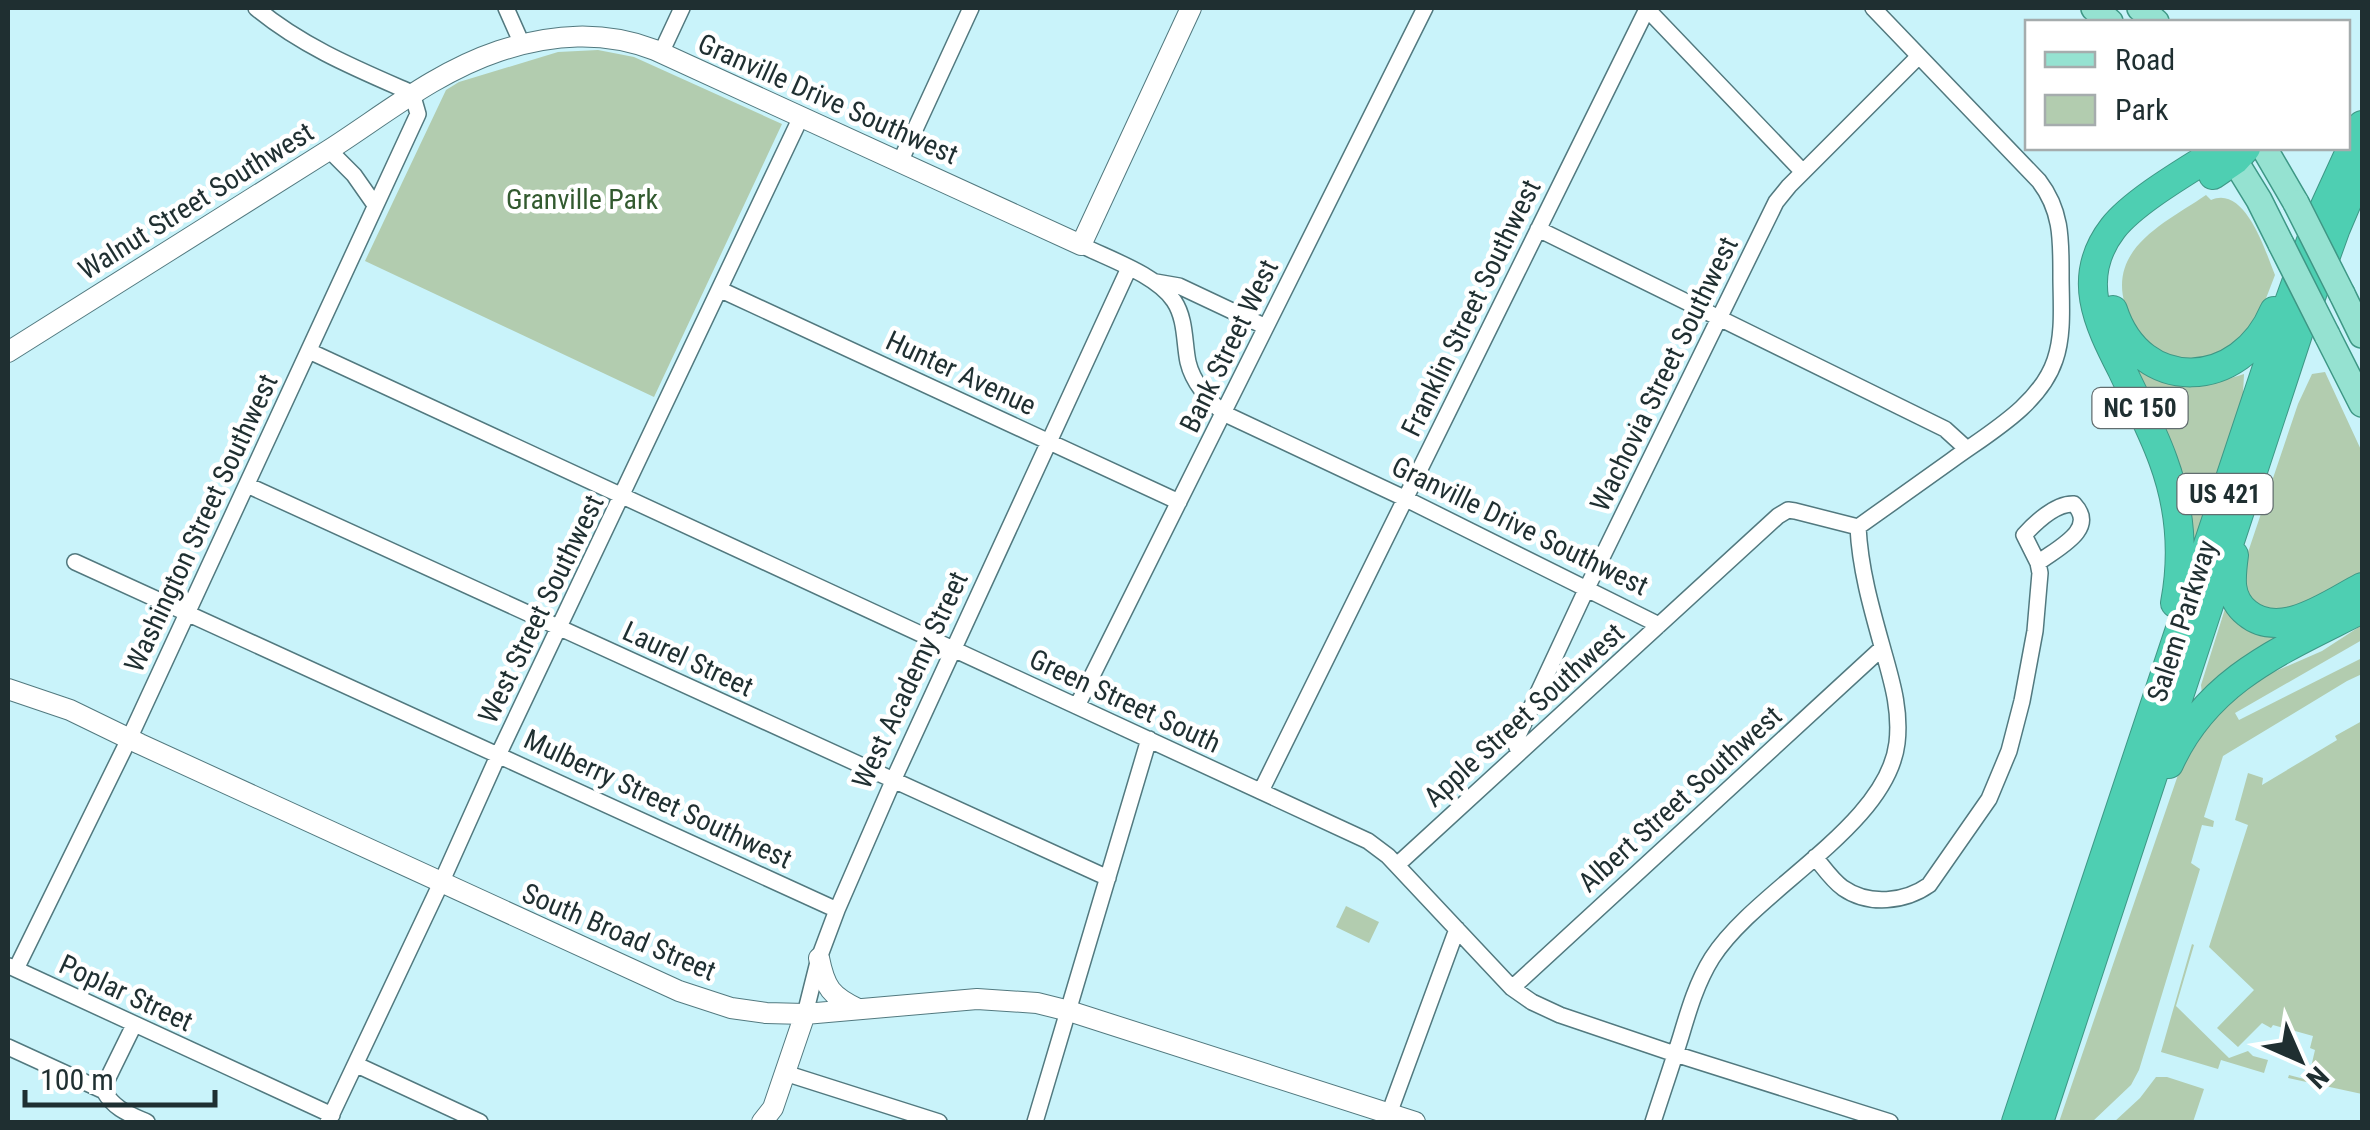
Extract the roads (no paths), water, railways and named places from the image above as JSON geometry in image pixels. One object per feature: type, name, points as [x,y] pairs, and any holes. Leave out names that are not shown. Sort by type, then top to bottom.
[{"type":"highway","name":"Salem Parkway","points":[[2016,1122],[2146,728],[2292,251],[2332,188],[2362,125]]},
{"type":"highway","points":[[2233,151],[2139,225],[2122,245],[2110,288],[2115,316],[2124,334],[2136,350],[2161,367],[2179,373],[2211,371],[2238,358],[2262,335],[2288,274],[2292,251]]},
{"type":"highway","name":"NC 150","points":[[2146,728],[2143,710],[2170,626],[2178,584],[2178,517],[2163,459],[2099,322],[2093,278],[2102,245],[2120,219],[2233,151]]},
{"type":"highway","name":"Salem Parkway","points":[[2040,1122],[2324,259],[2362,168]]},
{"type":"highway","points":[[2242,507],[2231,578],[2238,602],[2249,615],[2264,622],[2292,621],[2362,588]]},
{"type":"highway","points":[[2128,850],[2143,834],[2176,748],[2222,691],[2255,665],[2362,610]]},
{"type":"main road","points":[[2265,150],[2362,335]]},
{"type":"main road","points":[[2233,151],[2292,251],[2327,335],[2362,404]]},
{"type":"street","points":[[256,8],[327,55],[412,93]]},
{"type":"street","points":[[506,8],[522,44]]},
{"type":"street","points":[[661,53],[682,8]]},
{"type":"street","points":[[900,162],[971,8]]},
{"type":"street","points":[[1081,245],[1191,8]]},
{"type":"street","name":"Bank Street West","points":[[1077,706],[1424,8]]},
{"type":"street","points":[[1653,1122],[1695,992],[1711,960],[1730,934],[1849,826],[1876,795],[1894,760],[1896,696],[1862,568],[1858,528],[2022,406],[2050,374],[2060,344],[2060,226],[2047,191],[1872,8]]},
{"type":"street","points":[[1647,9],[1803,172]]},
{"type":"street","name":"Franklin Street Southwest","points":[[1261,791],[1647,9]]},
{"type":"street","name":"Granville Drive Southwest","points":[[412,93],[495,52],[522,44],[597,35],[631,41],[1156,282],[1180,286],[1266,327]]},
{"type":"street","name":"Wachovia Street Southwest","points":[[1519,753],[1515,742],[1776,202],[1919,56]]},
{"type":"street","name":"Walnut Street Southwest","points":[[8,352],[329,150],[412,93]]},
{"type":"street","name":"Washington Street Southwest","points":[[12,967],[129,740],[418,114],[412,93]]},
{"type":"street","name":"West Street Southwest","points":[[330,1118],[800,118]]},
{"type":"street","points":[[329,150],[376,205]]},
{"type":"street","points":[[1538,229],[1944,429],[1967,449]]},
{"type":"street","name":"West Academy Street","points":[[762,1122],[773,1108],[837,910],[1129,268]]},
{"type":"street","name":"Granville Drive Southwest","points":[[1156,282],[1175,302],[1194,378],[1223,413],[1659,625]]},
{"type":"street","name":"Hunter Avenue","points":[[721,290],[1179,502]]},
{"type":"street","name":"Green Street South","points":[[308,351],[1368,841],[1397,865],[1512,988],[1532,1002],[1675,1054],[1890,1122]]},
{"type":"street","name":"Laurel Street","points":[[248,485],[1108,878]]},
{"type":"street","name":"Apple Street Southwest","points":[[1397,865],[1783,512],[1795,510],[1858,528]]},
{"type":"street","name":"Mulberry Street Southwest","points":[[75,562],[837,910]]},
{"type":"street","points":[[1815,857],[1842,888],[1863,897],[1892,900],[1930,885],[1989,799],[2008,752],[2035,631],[2038,563]]},
{"type":"street","name":"Albert Street Southwest","points":[[1512,988],[1882,648]]},
{"type":"street","name":"South Broad Street","points":[[8,689],[70,710],[679,992],[731,1008],[766,1013],[805,1014],[1000,999],[1037,1003],[1388,1118],[1415,1122]]},
{"type":"street","points":[[1035,1122],[1149,740]]},
{"type":"street","points":[[1388,1118],[1457,929]]},
{"type":"street","points":[[819,958],[822,978],[832,994],[860,1010]]},
{"type":"street","name":"Poplar Street","points":[[12,967],[330,1118]]},
{"type":"street","points":[[104,1091],[134,1024]]},
{"type":"street","points":[[8,1047],[104,1091],[119,1110],[147,1122]]},
{"type":"street","points":[[357,1064],[480,1122]]},
{"type":"street","points":[[785,1073],[939,1122]]},
{"type":"park label","name":"Granville Park","points":[[582,199]]}]
